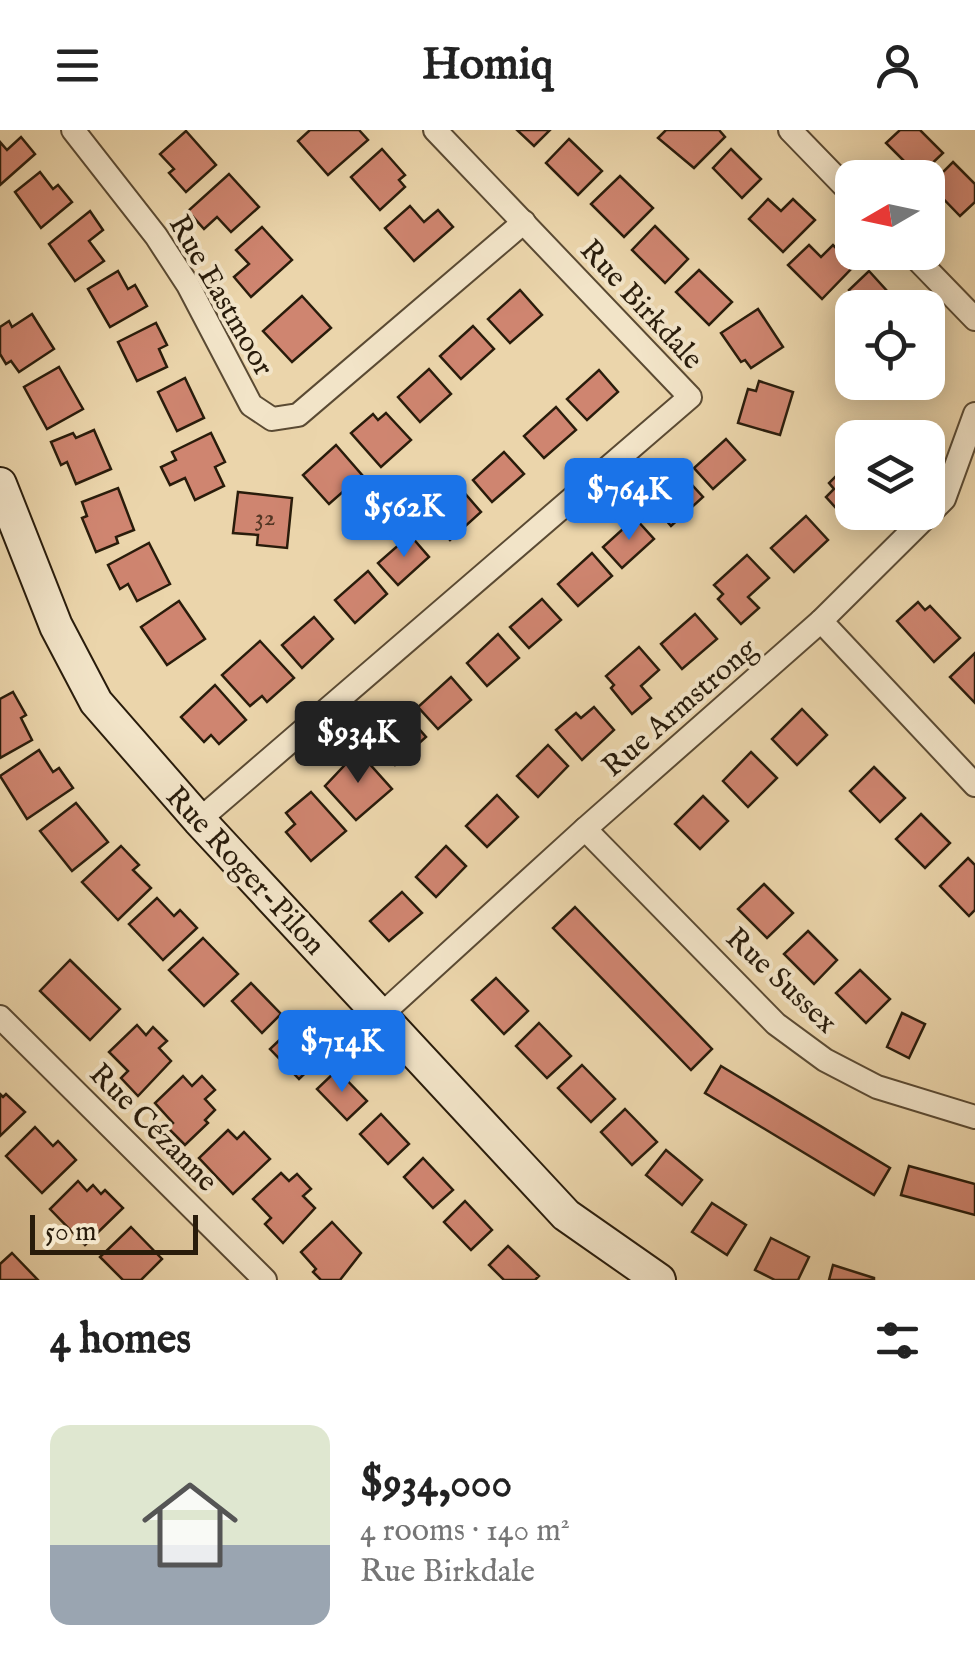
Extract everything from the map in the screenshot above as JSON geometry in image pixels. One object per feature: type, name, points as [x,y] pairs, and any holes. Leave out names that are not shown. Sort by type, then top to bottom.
[{"type":"street","name":"Rue Eastmoor","points":[[73,130],[156,236],[188,285],[251,405],[272,419],[298,415],[524,222]]},
{"type":"street","name":"Rue Birkdale","points":[[199,820],[690,398],[435,130]]},
{"type":"street","points":[[790,130],[835,176]]},
{"type":"street","points":[[927,270],[975,320]]},
{"type":"street","name":"Rue Armstrong","points":[[381,1015],[821,622],[944,500],[975,414]]},
{"type":"street","name":"Rue Roger-Pilon","points":[[0,484],[56,626],[96,702],[199,820],[566,1215],[660,1280]]},
{"type":"street","points":[[821,622],[975,785]]},
{"type":"street","name":"Rue Sussex","points":[[585,829],[776,1024],[824,1060],[877,1087],[975,1117]]},
{"type":"street","name":"Rue Cézanne","points":[[0,1016],[265,1280]]},
{"type":"building","points":[[310,130],[359,130],[368,140],[328,175],[298,141]]},
{"type":"building","points":[[517,130],[550,130],[534,146]]},
{"type":"building","points":[[666,130],[719,130],[725,137],[694,168],[658,138]]},
{"type":"building","points":[[900,130],[920,130],[943,153],[936,160],[903,160],[886,143]]},
{"type":"building","points":[[186,131],[216,165],[186,192],[169,173],[174,169],[160,154]]},
{"type":"building","points":[[21,137],[35,154],[0,185],[0,142],[7,150]]},
{"type":"building","points":[[569,139],[602,171],[578,195],[546,163]]},
{"type":"building","points":[[382,149],[405,175],[399,180],[405,187],[380,210],[351,177]]},
{"type":"building","points":[[731,149],[761,179],[742,198],[713,168]]},
{"type":"building","points":[[953,162],[975,184],[975,202],[960,216],[945,200],[945,170]]},
{"type":"building","points":[[40,172],[53,189],[58,185],[72,202],[41,228],[15,192]]},
{"type":"building","points":[[229,174],[259,207],[231,232],[217,217],[204,229],[188,211]]},
{"type":"building","points":[[620,176],[653,208],[624,237],[591,204]]},
{"type":"building","points":[[768,199],[781,211],[793,199],[815,220],[783,252],[749,219]]},
{"type":"building","points":[[410,206],[424,222],[438,210],[453,227],[414,261],[385,228]]},
{"type":"building","points":[[90,211],[103,230],[89,241],[104,261],[75,281],[49,244]]},
{"type":"building","points":[[655,226],[688,259],[665,283],[632,250]]},
{"type":"building","points":[[262,227],[292,260],[251,297],[234,277],[249,264],[236,250]]},
{"type":"building","points":[[809,245],[821,257],[833,245],[835,270],[850,270],[822,299],[788,265]]},
{"type":"building","points":[[699,270],[732,302],[709,325],[676,292]]},
{"type":"building","points":[[118,271],[128,289],[135,285],[147,306],[110,327],[88,289]]},
{"type":"building","points":[[869,271],[886,290],[849,290]]},
{"type":"building","points":[[520,290],[542,315],[510,343],[488,319]]},
{"type":"building","points":[[302,296],[331,328],[292,362],[263,331]]},
{"type":"building","points":[[758,309],[783,347],[751,368],[745,360],[741,362],[721,333]]},
{"type":"building","points":[[32,314],[54,349],[19,372],[11,361],[6,364],[0,354],[0,327],[9,321],[12,327]]},
{"type":"building","points":[[156,323],[167,345],[159,349],[167,367],[137,381],[118,342]]},
{"type":"building","points":[[473,326],[494,349],[461,379],[440,356]]},
{"type":"building","points":[[59,367],[83,409],[47,429],[24,387]]},
{"type":"building","points":[[429,369],[451,394],[420,422],[398,397]]},
{"type":"building","points":[[599,370],[618,392],[587,420],[567,399]]},
{"type":"building","points":[[185,378],[204,418],[177,431],[158,392]]},
{"type":"building","points":[[759,381],[793,392],[780,435],[738,423],[748,389],[756,391]]},
{"type":"building","points":[[556,407],[576,430],[544,458],[524,436]]},
{"type":"building","points":[[386,413],[411,440],[381,467],[351,433],[373,414],[378,420]]},
{"type":"building","points":[[94,430],[111,469],[76,484],[67,462],[61,465],[51,442]]},
{"type":"building","points":[[211,433],[225,462],[215,467],[224,486],[195,500],[185,478],[170,485],[161,467],[176,460],[172,452]]},
{"type":"building","points":[[726,439],[745,460],[713,489],[694,468]]},
{"type":"building","points":[[336,445],[362,475],[329,504],[303,475]]},
{"type":"building","points":[[504,452],[524,474],[492,502],[473,480]]},
{"type":"building","points":[[683,475],[703,497],[671,526],[651,503]]},
{"type":"building","points":[[835,477],[835,507],[826,497],[834,489],[829,483]]},
{"type":"building","points":[[118,488],[134,530],[116,537],[118,543],[96,552],[82,518],[87,516],[82,502]]},
{"type":"building","points":[[462,490],[481,512],[450,540],[430,518]]},
{"type":"building","points":[[238,492],[292,498],[287,548],[257,545],[258,535],[233,533]]},
{"type":"building","points":[[806,516],[828,540],[794,572],[771,548]]},
{"type":"building","points":[[635,518],[654,539],[622,568],[603,547]]},
{"type":"building","points":[[410,535],[429,557],[398,585],[378,563]]},
{"type":"building","points":[[149,543],[170,584],[137,601],[128,584],[120,589],[108,565]]},
{"type":"building","points":[[592,553],[612,576],[578,606],[558,584]]},
{"type":"building","points":[[747,555],[769,578],[748,597],[759,608],[741,624],[718,599],[723,594],[714,585]]},
{"type":"building","points":[[368,571],[387,594],[355,623],[335,600]]},
{"type":"building","points":[[542,599],[561,620],[529,648],[510,627]]},
{"type":"building","points":[[179,601],[205,639],[167,665],[141,627]]},
{"type":"building","points":[[918,602],[925,610],[930,606],[960,638],[934,662],[897,621]]},
{"type":"building","points":[[695,614],[717,639],[682,669],[661,644]]},
{"type":"building","points":[[314,617],[333,639],[302,668],[282,645]]},
{"type":"building","points":[[498,634],[519,658],[487,686],[467,663]]},
{"type":"building","points":[[260,641],[294,678],[267,702],[262,696],[250,706],[222,675]]},
{"type":"building","points":[[639,647],[659,670],[641,686],[651,698],[632,714],[606,676]]},
{"type":"building","points":[[975,653],[975,703],[950,677]]},
{"type":"building","points":[[451,677],[471,700],[438,729],[418,707]]},
{"type":"building","points":[[215,685],[246,720],[219,744],[211,735],[204,742],[181,717]]},
{"type":"building","points":[[13,692],[26,715],[21,718],[32,740],[0,758],[0,699]]},
{"type":"building","points":[[594,707],[614,730],[582,760],[556,730],[576,713],[581,718]]},
{"type":"building","points":[[802,709],[827,735],[797,765],[772,739]]},
{"type":"building","points":[[406,714],[426,737],[395,765],[375,743]]},
{"type":"building","points":[[548,745],[568,766],[538,797],[517,776]]},
{"type":"building","points":[[39,750],[53,772],[59,768],[73,788],[27,819],[0,776]]},
{"type":"building","points":[[358,751],[392,789],[356,820],[325,786]]},
{"type":"building","points":[[751,752],[777,778],[748,807],[723,781]]},
{"type":"building","points":[[874,767],[905,798],[880,822],[850,791]]},
{"type":"building","points":[[311,792],[346,831],[311,861],[286,832],[295,824],[286,813]]},
{"type":"building","points":[[497,795],[518,817],[487,847],[466,826]]},
{"type":"building","points":[[703,796],[728,821],[700,849],[675,824]]},
{"type":"building","points":[[76,803],[108,842],[72,871],[40,831]]},
{"type":"building","points":[[921,814],[950,843],[925,868],[896,839]]},
{"type":"building","points":[[121,846],[139,865],[133,870],[151,888],[118,920],[82,882]]},
{"type":"building","points":[[446,846],[466,866],[436,897],[416,877]]},
{"type":"building","points":[[968,858],[975,865],[975,910],[969,916],[940,886]]},
{"type":"building","points":[[764,884],[793,913],[767,938],[738,909]]},
{"type":"building","points":[[402,892],[422,913],[389,941],[370,921]]},
{"type":"building","points":[[157,898],[174,916],[180,910],[197,928],[163,960],[129,924]]},
{"type":"building","points":[[575,907],[712,1049],[691,1070],[553,928]]},
{"type":"building","points":[[808,931],[837,960],[814,984],[784,954]]},
{"type":"building","points":[[203,938],[238,974],[204,1006],[169,970]]},
{"type":"building","points":[[70,960],[120,1009],[90,1040],[40,991]]},
{"type":"building","points":[[860,970],[890,999],[866,1023],[836,993]]},
{"type":"building","points":[[496,978],[528,1011],[504,1034],[472,1000]]},
{"type":"building","points":[[251,983],[281,1014],[262,1033],[232,1001]]},
{"type":"building","points":[[902,1013],[925,1024],[909,1058],[887,1047]]},
{"type":"building","points":[[539,1023],[571,1056],[547,1078],[516,1046]]},
{"type":"building","points":[[137,1025],[146,1035],[153,1027],[167,1041],[159,1048],[171,1061],[138,1096],[121,1078],[128,1071],[109,1052]]},
{"type":"building","points":[[294,1026],[312,1045],[306,1050],[317,1062],[299,1079],[270,1049]]},
{"type":"building","points":[[582,1065],[615,1099],[591,1122],[558,1088]]},
{"type":"building","points":[[721,1066],[890,1168],[874,1195],[705,1093]]},
{"type":"building","points":[[337,1070],[367,1101],[347,1120],[317,1089]]},
{"type":"building","points":[[183,1076],[192,1086],[202,1076],[215,1090],[205,1099],[215,1110],[205,1120],[208,1123],[185,1145],[168,1128],[173,1123],[155,1103]]},
{"type":"building","points":[[0,1094],[6,1094],[25,1112],[0,1136]]},
{"type":"building","points":[[625,1109],[657,1142],[632,1165],[601,1132]]},
{"type":"building","points":[[381,1114],[409,1144],[388,1164],[360,1134]]},
{"type":"building","points":[[35,1127],[53,1146],[58,1141],[76,1160],[42,1193],[6,1156]]},
{"type":"building","points":[[228,1130],[237,1139],[244,1132],[270,1159],[233,1194],[199,1158]]},
{"type":"building","points":[[666,1150],[702,1180],[682,1205],[646,1175]]},
{"type":"building","points":[[423,1158],[453,1190],[433,1208],[404,1177]]},
{"type":"building","points":[[909,1166],[975,1184],[975,1215],[901,1195]]},
{"type":"building","points":[[281,1173],[289,1181],[297,1174],[311,1189],[303,1196],[315,1208],[283,1243],[265,1224],[271,1218],[253,1199]]},
{"type":"building","points":[[78,1181],[87,1191],[93,1185],[101,1194],[105,1190],[123,1208],[85,1245],[50,1209]]},
{"type":"building","points":[[465,1201],[492,1230],[471,1250],[444,1222]]},
{"type":"building","points":[[712,1203],[746,1225],[727,1255],[692,1232]]},
{"type":"building","points":[[332,1222],[361,1253],[340,1280],[321,1280],[301,1252]]},
{"type":"building","points":[[131,1227],[162,1259],[141,1280],[123,1280],[100,1257]]},
{"type":"building","points":[[771,1238],[809,1257],[798,1280],[775,1280],[755,1270]]},
{"type":"building","points":[[508,1246],[539,1276],[535,1280],[504,1280],[489,1265]]},
{"type":"building","points":[[12,1253],[38,1280],[0,1280],[0,1264]]},
{"type":"building","points":[[833,1265],[874,1278],[874,1280],[829,1280]]}]
